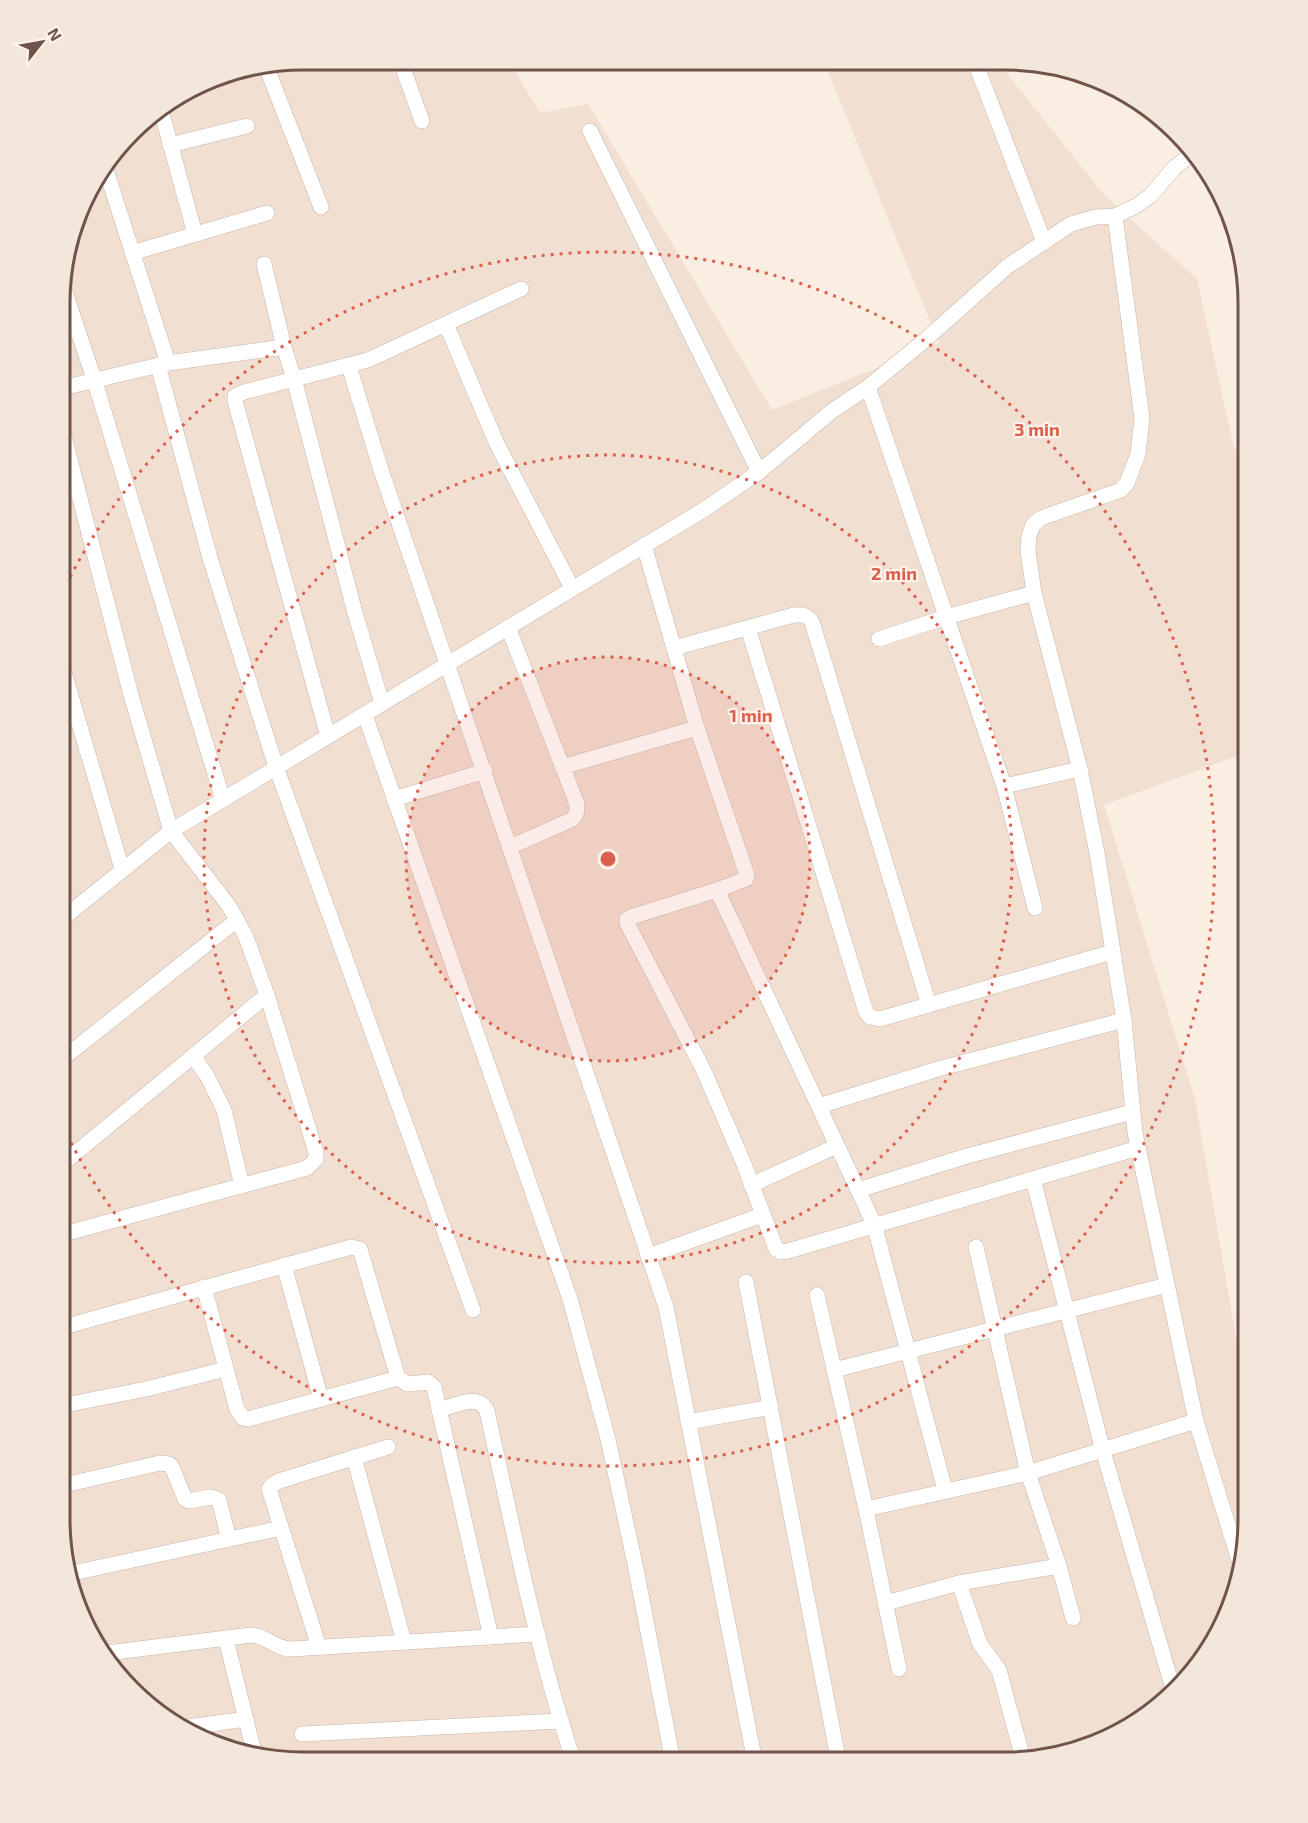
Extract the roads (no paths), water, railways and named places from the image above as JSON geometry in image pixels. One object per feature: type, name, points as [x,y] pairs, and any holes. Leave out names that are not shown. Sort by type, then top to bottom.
[{"type":"street","points":[[404,70],[422,121]]},
{"type":"street","points":[[978,70],[1044,242]]},
{"type":"street","points":[[269,73],[321,207]]},
{"type":"street","points":[[163,118],[195,234]]},
{"type":"street","points":[[170,145],[247,126]]},
{"type":"street","points":[[590,131],[759,472]]},
{"type":"street","points":[[70,912],[171,831],[705,509],[759,472],[832,411],[868,387],[1008,266],[1071,224],[1096,217],[1115,216],[1136,206],[1150,196],[1174,166],[1186,158]]},
{"type":"street","points":[[108,177],[163,364],[210,558],[276,767],[472,1310]]},
{"type":"street","points":[[132,253],[267,213]]},
{"type":"street","points":[[1115,216],[1142,418],[1138,454],[1127,483],[1121,490],[1050,513],[1033,525],[1029,536],[1028,551],[1034,593],[1080,769],[1097,853],[1124,1020],[1132,1112],[1138,1148],[1196,1421],[1236,1550]]},
{"type":"street","points":[[264,264],[355,614],[382,704]]},
{"type":"street","points":[[328,736],[235,401],[238,393],[349,366],[385,353],[521,289]]},
{"type":"street","points":[[70,307],[223,800]]},
{"type":"street","points":[[446,324],[496,442],[572,588]]},
{"type":"street","points":[[70,386],[163,364],[284,347]]},
{"type":"street","points":[[349,366],[381,470],[666,1307],[753,1752]]},
{"type":"street","points":[[868,387],[1004,786],[1035,908]]},
{"type":"street","points":[[70,460],[130,695],[171,831],[237,920],[246,937],[267,995],[316,1152],[316,1159],[307,1168],[70,1232]]},
{"type":"street","points":[[645,545],[697,729],[747,874],[746,879],[741,882],[631,917],[627,919],[627,923],[703,1069],[776,1249],[781,1252],[1138,1148]]},
{"type":"street","points":[[879,639],[946,617],[1034,593]]},
{"type":"street","points":[[674,648],[802,614],[812,622],[929,1005]]},
{"type":"street","points":[[508,627],[577,804],[576,817],[510,847]]},
{"type":"street","points":[[748,628],[866,1012],[870,1017],[880,1019],[1112,952]]},
{"type":"street","points":[[70,690],[122,869]]},
{"type":"street","points":[[365,715],[570,1299],[608,1439],[671,1752]]},
{"type":"street","points":[[562,766],[697,729]]},
{"type":"street","points":[[1004,786],[1080,769]]},
{"type":"street","points":[[394,799],[485,771]]},
{"type":"street","points":[[717,890],[874,1224],[945,1490]]},
{"type":"street","points":[[70,1053],[237,920]]},
{"type":"street","points":[[70,1158],[267,995]]},
{"type":"street","points":[[819,1106],[938,1069],[1124,1020]]},
{"type":"street","points":[[193,1056],[207,1076],[224,1110],[242,1186]]},
{"type":"street","points":[[858,1190],[967,1155],[1132,1112]]},
{"type":"street","points":[[751,1185],[837,1146]]},
{"type":"street","points":[[1033,1179],[1103,1451],[1171,1682]]},
{"type":"street","points":[[648,1256],[762,1215]]},
{"type":"street","points":[[976,1246],[1028,1473],[1059,1566],[1073,1618]]},
{"type":"street","points":[[70,1325],[351,1247],[360,1249],[398,1378],[408,1384],[432,1384],[491,1637]]},
{"type":"street","points":[[284,1265],[321,1399]]},
{"type":"street","points":[[746,1281],[837,1752]]},
{"type":"street","points":[[834,1370],[1167,1285]]},
{"type":"street","points":[[204,1287],[239,1415],[243,1418],[249,1419],[398,1378]]},
{"type":"street","points":[[817,1294],[866,1509],[899,1669]]},
{"type":"street","points":[[70,1404],[146,1389],[226,1369]]},
{"type":"street","points":[[439,1410],[479,1401],[484,1404],[487,1411],[538,1634],[560,1721],[571,1752]]},
{"type":"street","points":[[688,1422],[771,1407]]},
{"type":"street","points":[[866,1509],[1028,1473],[1196,1421]]},
{"type":"street","points":[[319,1647],[269,1489],[272,1485],[388,1447]]},
{"type":"street","points":[[354,1457],[404,1642]]},
{"type":"street","points":[[70,1484],[160,1463],[169,1464],[185,1499],[189,1501],[211,1497],[219,1500],[229,1539]]},
{"type":"street","points":[[77,1573],[281,1528]]},
{"type":"street","points":[[886,1603],[959,1583],[1059,1566]]},
{"type":"street","points":[[959,1583],[980,1644],[999,1670],[1021,1752]]},
{"type":"street","points":[[113,1652],[251,1635],[261,1636],[284,1649],[538,1634]]},
{"type":"street","points":[[226,1639],[253,1747]]},
{"type":"street","points":[[197,1726],[246,1719]]},
{"type":"street","points":[[302,1734],[560,1721]]}]
